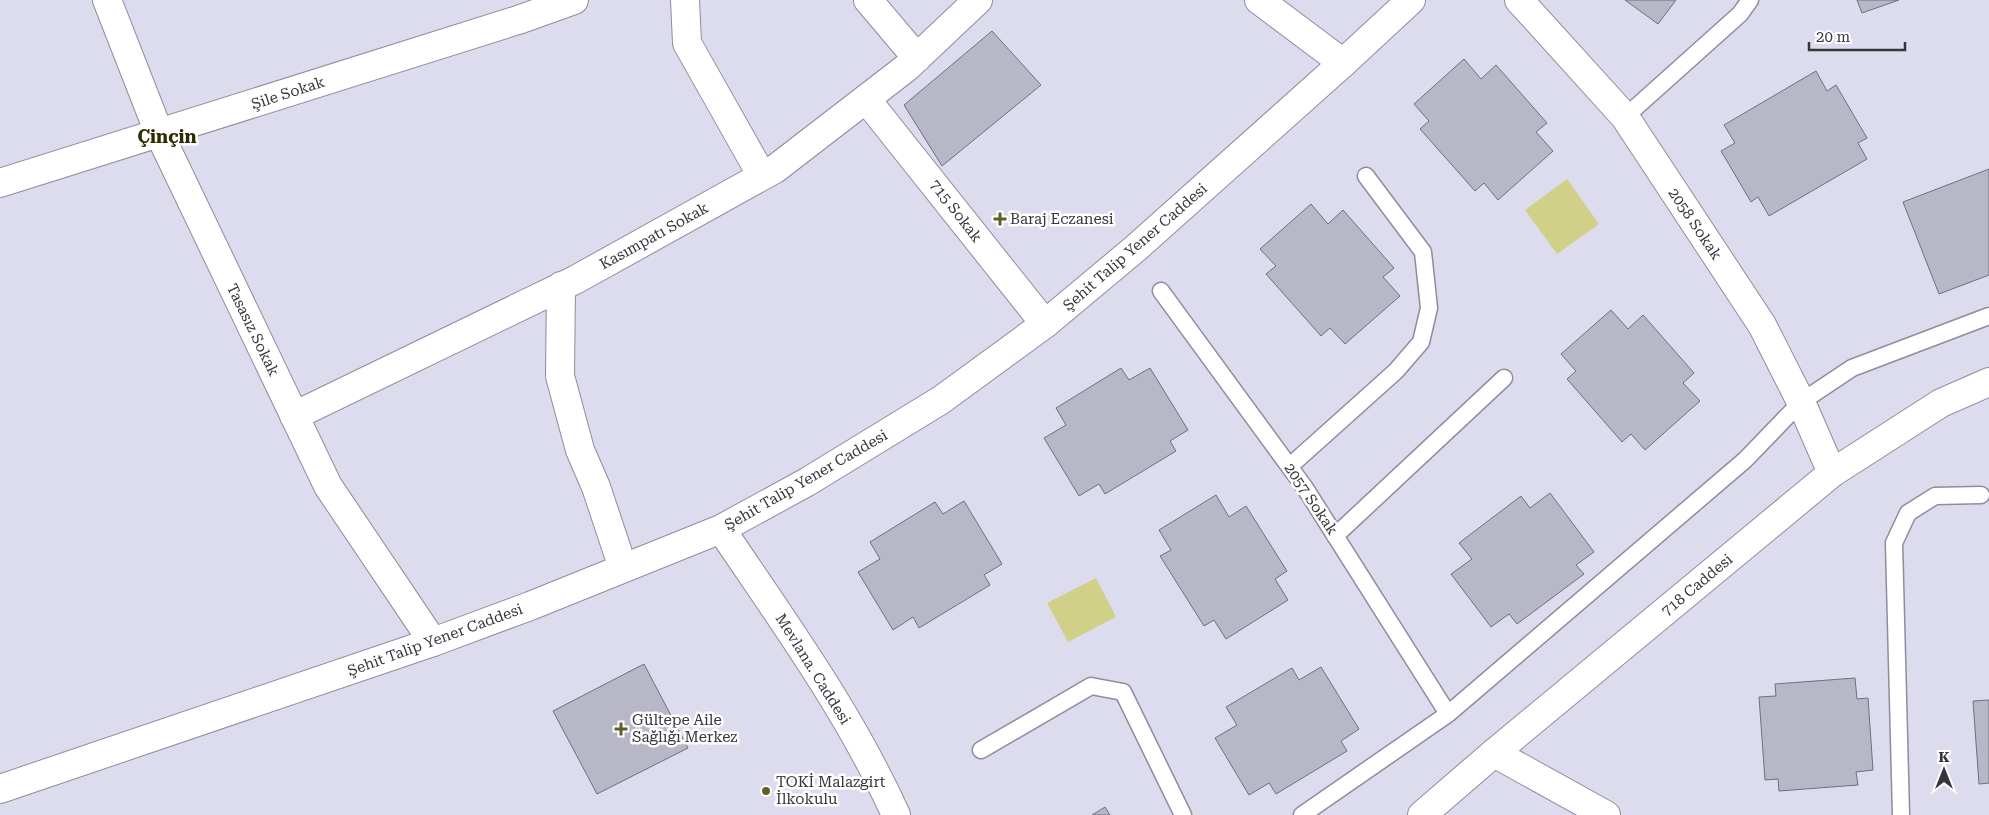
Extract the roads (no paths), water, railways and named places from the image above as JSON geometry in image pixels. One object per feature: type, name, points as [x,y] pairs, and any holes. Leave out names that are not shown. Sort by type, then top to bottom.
[{"type":"street","name":"Tasasız Sokak","points":[[107,0],[159,134],[328,486],[433,642]]},
{"type":"street","name":"Şile Sokak","points":[[0,183],[518,20],[574,0]]},
{"type":"street","points":[[685,0],[687,43],[762,176]]},
{"type":"street","points":[[868,0],[917,58]]},
{"type":"street","name":"Kasımpatı Sokak","points":[[294,416],[562,286],[775,169],[917,58],[978,0]]},
{"type":"street","points":[[1259,0],[1343,63]]},
{"type":"street","name":"Şehit Talip Yener Caddesi","points":[[0,789],[433,642],[721,529],[807,482],[941,400],[1045,324],[1136,248],[1411,0]]},
{"type":"street","name":"2058 Sokak","points":[[1519,0],[1625,117],[1762,325],[1801,402],[1832,473]]},
{"type":"street","name":"715 Sokak","points":[[866,99],[1045,324]]},
{"type":"street","points":[[562,286],[560,376],[580,450],[596,487],[624,568]]},
{"type":"street","name":"718 Caddesi","points":[[1422,815],[1832,473],[1941,403],[1989,382]]},
{"type":"street","name":"Mevlana. Caddesi","points":[[721,529],[826,685],[880,780],[896,815]]},
{"type":"street","points":[[1494,753],[1606,815]]},
{"type":"lane","points":[[1625,117],[1740,14],[1750,0]]},
{"type":"lane","points":[[1290,466],[1396,371],[1421,342],[1429,308],[1423,252],[1366,176]]},
{"type":"lane","name":"2057 Sokak","points":[[1162,291],[1290,466],[1448,714]]},
{"type":"lane","points":[[1302,815],[1448,714],[1745,460],[1801,402],[1852,368],[1989,316]]},
{"type":"lane","points":[[1335,536],[1504,378]]},
{"type":"lane","points":[[1901,815],[1894,543],[1908,513],[1935,496],[1981,495]]},
{"type":"lane","points":[[981,750],[1091,686],[1123,692],[1183,815]]},
{"type":"place","name":"Baraj Eczanesi","points":[[1000,219]]},
{"type":"place","name":"Gültepe Aile Sağlığı Merkez","points":[[621,729]]},
{"type":"place","name":"TOKİ Malazgirt İlkokulu","points":[[766,791]]},
{"type":"district","name":"Çinçin","points":[[167,136]]}]
